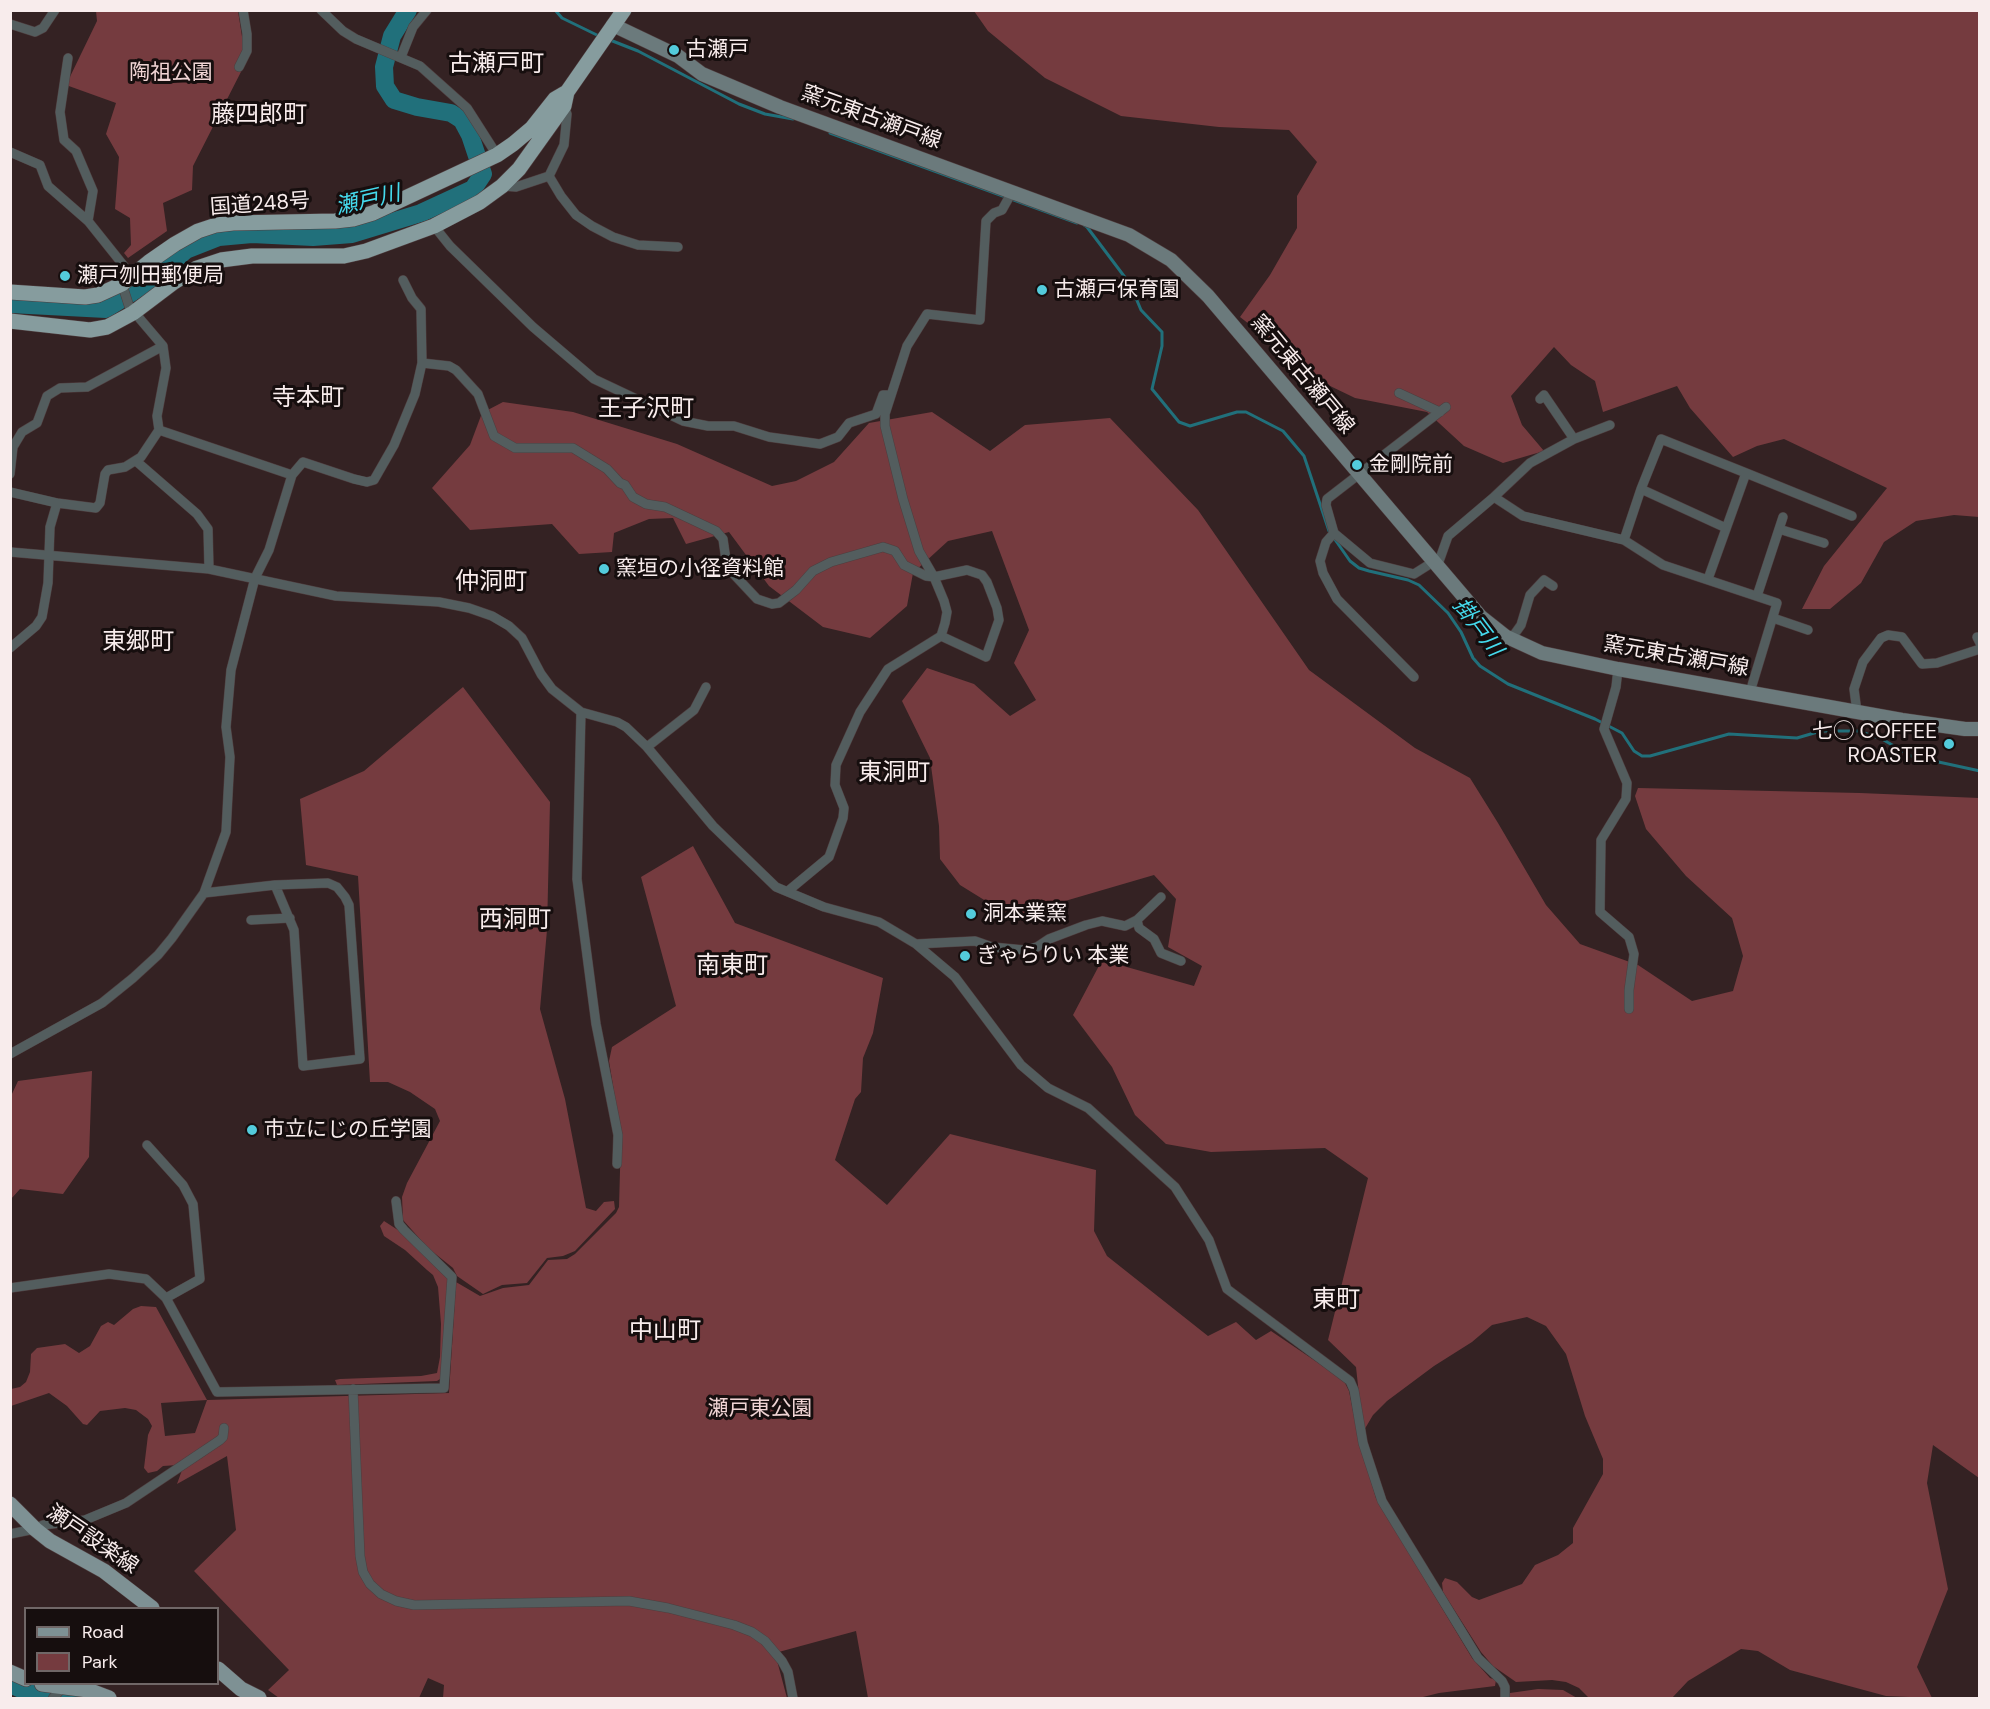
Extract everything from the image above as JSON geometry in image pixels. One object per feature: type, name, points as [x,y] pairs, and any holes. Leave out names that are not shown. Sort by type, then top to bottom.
[{"type":"highway","name":"国道248号","points":[[10,321],[90,330],[107,327],[197,268],[221,260],[261,256],[344,256],[366,251],[434,226],[480,202],[502,186],[519,169],[624,10]]},
{"type":"highway","name":"国道248号","points":[[10,292],[85,297],[98,295],[126,283],[174,244],[198,231],[216,225],[353,219],[373,213],[493,157],[532,128],[555,99],[565,99]]},
{"type":"main road","name":"窯元東古瀬戸線","points":[[607,34],[678,56],[702,74],[780,107],[1129,235],[1171,260],[1208,296],[1481,617],[1505,636],[1542,653],[1618,669],[1857,712],[1955,728],[1980,729]]},
{"type":"main road","name":"瀬戸設楽線","points":[[10,1504],[50,1541],[104,1571],[151,1607]]},
{"type":"main road","points":[[219,1670],[241,1689],[260,1698]]},
{"type":"main road","points":[[10,1672],[24,1679]]},
{"type":"main road","points":[[52,1685],[88,1690],[109,1698]]},
{"type":"street","points":[[10,24],[35,32],[43,28],[55,10]]},
{"type":"street","points":[[239,67],[247,51],[243,10]]},
{"type":"street","points":[[321,10],[343,31],[420,66],[467,108],[493,157]]},
{"type":"street","points":[[399,56],[413,27],[427,10]]},
{"type":"street","points":[[68,58],[60,112],[64,140],[76,151],[93,191],[88,221]]},
{"type":"street","points":[[502,186],[516,187],[549,176],[564,145],[567,114],[565,99]]},
{"type":"street","points":[[10,152],[40,165],[48,186],[88,221],[126,283],[131,310],[163,346],[166,368],[157,416],[159,430],[136,461],[125,467],[108,470],[105,474],[100,503],[96,508],[57,503],[10,492]]},
{"type":"street","points":[[549,176],[576,215],[592,226],[613,237],[638,245],[678,247]]},
{"type":"street","points":[[788,891],[829,857],[843,818],[844,808],[835,785],[836,765],[860,712],[888,669],[941,636],[947,612],[934,577],[919,551],[885,426],[890,395],[907,346],[927,314],[980,320],[986,221],[994,213],[1002,210],[1012,192]]},
{"type":"street","points":[[434,226],[450,246],[533,327],[594,379],[683,421],[708,426],[734,426],[769,438],[820,444],[838,438],[849,423],[876,414],[883,396],[890,395]]},
{"type":"street","points":[[10,1054],[102,1003],[133,978],[158,955],[204,893],[226,832],[230,757],[226,727],[231,670],[255,578],[269,550],[292,475],[303,462],[367,482],[374,480],[394,445],[415,394],[422,363],[421,309],[412,298],[403,280]]},
{"type":"street","points":[[10,474],[13,447],[22,432],[37,423],[47,396],[60,388],[87,387],[163,346]]},
{"type":"street","points":[[422,363],[449,366],[456,370],[478,394],[494,436],[515,448],[573,448],[607,469],[639,500],[646,504],[665,507],[716,531],[723,539],[727,567],[757,599],[772,604],[779,603],[796,590],[813,571],[831,562],[883,547],[895,551],[904,565],[926,576],[934,577],[967,570],[981,575],[987,582],[999,620],[986,657],[941,636]]},
{"type":"street","points":[[1400,393],[1443,410],[1327,499],[1326,510],[1332,535],[1370,563],[1414,574],[1435,564],[1448,536],[1530,463],[1574,439],[1610,425]]},
{"type":"street","points":[[1540,399],[1544,395],[1574,439]]},
{"type":"street","points":[[159,430],[292,475]]},
{"type":"street","points":[[1624,540],[1661,439],[1852,516]]},
{"type":"street","points":[[136,461],[197,514],[208,529],[208,570]]},
{"type":"street","points":[[1708,579],[1746,473]]},
{"type":"street","points":[[1641,489],[1726,528]]},
{"type":"street","points":[[1494,497],[1522,516],[1624,540],[1663,565],[1777,603],[1750,692]]},
{"type":"street","points":[[10,648],[36,626],[42,617],[48,583],[50,527],[57,503]]},
{"type":"street","points":[[1757,596],[1783,517]]},
{"type":"street","points":[[1779,529],[1824,543]]},
{"type":"street","points":[[1332,535],[1326,542],[1320,561],[1323,573],[1337,599],[1414,676]]},
{"type":"street","points":[[10,552],[208,570],[336,596],[439,602],[470,608],[492,616],[517,633],[552,689],[581,712],[617,722],[647,747],[713,826],[776,887],[824,907],[879,922],[915,944],[955,977],[1021,1065],[1048,1088],[1088,1108],[1175,1187],[1209,1240],[1227,1289],[1350,1381],[1354,1390],[1363,1443],[1382,1501],[1478,1658],[1502,1681],[1505,1687],[1505,1698]]},
{"type":"street","points":[[1511,639],[1521,625],[1530,595],[1544,580],[1553,586]]},
{"type":"street","points":[[1773,618],[1808,630]]},
{"type":"street","points":[[1857,712],[1854,689],[1863,662],[1881,638],[1888,635],[1902,638],[1922,664],[1937,663],[1980,649]]},
{"type":"street","points":[[1618,669],[1616,687],[1605,725],[1627,783],[1626,799],[1601,840],[1600,912],[1629,938],[1634,954],[1629,1009]]},
{"type":"street","points":[[647,747],[694,710],[706,687]]},
{"type":"street","points":[[581,712],[577,879],[596,1024],[617,1127],[617,1164]]},
{"type":"street","points":[[204,893],[275,885],[324,882],[336,887],[349,905],[360,1059],[303,1066],[294,930],[275,885]]},
{"type":"street","points":[[915,944],[975,941],[992,946],[1024,950],[1037,947],[1049,939],[1086,925],[1102,921],[1125,926],[1137,920],[1161,897]]},
{"type":"street","points":[[251,920],[290,918]]},
{"type":"street","points":[[1137,920],[1139,928],[1154,939],[1161,953],[1181,961]]},
{"type":"street","points":[[147,1145],[183,1185],[193,1204],[200,1279],[166,1298]]},
{"type":"street","points":[[10,1288],[109,1274],[146,1279],[166,1298],[217,1392],[444,1388],[452,1277],[399,1224],[396,1201]]},
{"type":"street","points":[[353,1389],[360,1556],[370,1584],[381,1594],[396,1601],[414,1605],[629,1601],[668,1608],[734,1625],[752,1632],[765,1641],[788,1672],[793,1698]]},
{"type":"street","points":[[10,1534],[43,1526],[85,1520],[126,1503],[220,1440],[223,1437],[224,1428]]},
{"type":"street","points":[[53,1698],[63,1687]]},
{"type":"green space","name":"陶祖公園","points":[[96,11],[238,11],[246,62],[193,166],[192,190],[163,203],[167,231],[128,258],[124,253],[131,245],[130,218],[115,209],[119,157],[106,134],[116,103],[66,85],[97,21]]},
{"type":"green space","points":[[974,11],[1979,11],[1979,517],[1954,515],[1916,521],[1884,542],[1861,583],[1830,609],[1802,609],[1824,566],[1887,488],[1784,439],[1757,446],[1733,457],[1690,408],[1677,386],[1603,412],[1595,381],[1571,365],[1554,347],[1511,396],[1522,425],[1544,451],[1503,463],[1464,446],[1427,412],[1355,398],[1326,384],[1240,317],[1270,275],[1297,228],[1297,196],[1317,162],[1289,130],[1219,127],[1121,116],[1045,78],[988,31]]},
{"type":"green space","points":[[503,402],[573,412],[677,444],[772,486],[796,481],[834,462],[869,423],[932,412],[990,451],[1025,425],[1110,418],[1198,510],[1309,670],[1415,748],[1470,778],[1546,905],[1580,944],[1638,965],[1692,1001],[1733,991],[1743,956],[1732,918],[1686,876],[1646,829],[1635,796],[1638,788],[1979,798],[1979,1478],[1933,1445],[1927,1483],[1948,1589],[1917,1667],[1932,1698],[1886,1696],[1790,1670],[1758,1651],[1741,1649],[1688,1681],[1672,1698],[1589,1698],[1579,1688],[1566,1682],[1552,1680],[1516,1682],[1493,1666],[1481,1652],[1443,1592],[1442,1583],[1445,1578],[1457,1582],[1472,1597],[1479,1600],[1522,1584],[1535,1565],[1558,1555],[1573,1543],[1573,1528],[1603,1474],[1603,1459],[1585,1416],[1566,1354],[1546,1326],[1527,1317],[1492,1325],[1472,1342],[1434,1366],[1387,1401],[1373,1415],[1363,1432],[1356,1367],[1328,1340],[1368,1178],[1325,1148],[1211,1152],[1166,1144],[1135,1115],[1112,1067],[1073,1015],[1102,960],[1194,986],[1202,966],[1168,947],[1176,899],[1154,875],[1041,908],[1040,919],[1028,924],[960,885],[940,859],[939,826],[930,758],[902,701],[927,668],[974,684],[1010,716],[1036,700],[1014,663],[1029,630],[992,531],[948,541],[913,573],[907,606],[870,638],[823,627],[769,586],[729,532],[686,544],[673,518],[649,519],[614,533],[612,552],[579,554],[552,524],[470,530],[432,488],[470,445],[482,413]]},
{"type":"green space","points":[[463,687],[550,802],[547,930],[540,1009],[565,1099],[586,1208],[596,1211],[604,1202],[614,1201],[615,1209],[575,1251],[563,1256],[547,1258],[527,1283],[502,1285],[483,1294],[457,1276],[453,1268],[428,1248],[403,1220],[402,1197],[407,1183],[440,1121],[435,1109],[410,1092],[388,1082],[370,1082],[358,876],[306,865],[300,799],[364,771]]},
{"type":"green space","name":"瀬戸東公園","points":[[693,846],[735,923],[883,978],[873,1033],[863,1058],[861,1092],[855,1099],[835,1160],[887,1205],[950,1134],[1096,1170],[1094,1231],[1107,1256],[1208,1336],[1236,1322],[1256,1340],[1271,1331],[1339,1377],[1349,1391],[1360,1445],[1376,1498],[1472,1658],[1490,1678],[1496,1680],[1495,1686],[1439,1693],[1419,1698],[868,1698],[856,1631],[775,1653],[787,1698],[443,1698],[444,1685],[428,1678],[419,1698],[279,1698],[268,1690],[289,1670],[194,1571],[236,1530],[227,1456],[177,1484],[186,1459],[178,1465],[163,1466],[157,1471],[148,1473],[144,1468],[148,1435],[152,1426],[148,1419],[136,1410],[125,1408],[100,1411],[87,1425],[83,1424],[67,1406],[49,1393],[11,1406],[11,1389],[20,1387],[26,1382],[30,1372],[31,1354],[37,1348],[65,1344],[79,1353],[90,1346],[101,1326],[108,1322],[114,1325],[133,1309],[141,1306],[156,1307],[207,1400],[449,1393],[456,1282],[480,1296],[503,1288],[529,1285],[548,1260],[567,1259],[575,1254],[616,1213],[619,1207],[621,1135],[609,1061],[612,1047],[676,1006],[641,877]],"holes":[[[207,1400],[195,1433],[165,1436],[161,1403]]]},
{"type":"green space","points":[[92,1071],[89,1157],[63,1194],[20,1189],[11,1199],[11,1096],[18,1081]]},
{"type":"green space","points":[[384,1221],[401,1232],[448,1279],[443,1377],[437,1381],[337,1385],[335,1380],[340,1379],[421,1376],[437,1373],[441,1324],[438,1287],[433,1275],[405,1250],[384,1236],[380,1226]]},
{"type":"green space","points":[[1538,1689],[1563,1690],[1577,1698],[1509,1698],[1510,1693]]},
{"type":"waterway","name":"瀬戸川","points":[[10,304],[106,309],[150,281],[186,250],[219,237],[252,234],[313,237],[352,234],[421,213],[473,189],[483,174],[470,135],[462,120],[451,113],[394,100],[385,86],[384,67],[392,36],[408,10]]},
{"type":"waterway","points":[[555,10],[562,18],[601,37]]},
{"type":"waterway","points":[[610,40],[638,51],[739,104],[765,114],[793,119]]},
{"type":"waterway","points":[[830,133],[1077,223]]},
{"type":"waterway","name":"掛戸川","points":[[1084,225],[1130,284],[1141,310],[1162,332],[1162,346],[1152,389],[1179,422],[1190,426],[1237,412],[1246,412],[1283,431],[1304,456],[1329,531],[1350,561],[1359,568],[1408,580],[1419,585],[1448,613],[1461,632],[1473,658],[1480,666],[1508,684],[1595,719],[1622,733],[1634,751],[1642,756],[1650,756],[1729,734],[1797,738],[1821,731],[1858,731],[1882,739],[1911,756],[1980,771]]},
{"type":"waterway","points":[[10,1684],[21,1689],[74,1698]]},
{"type":"place","name":"古瀬戸","points":[[674,50]]},
{"type":"place","name":"瀬戸刎田郵便局","points":[[65,276]]},
{"type":"place","name":"古瀬戸保育園","points":[[1042,290]]},
{"type":"place","name":"金剛院前","points":[[1357,465]]},
{"type":"place","name":"窯垣の小径資料館","points":[[604,569]]},
{"type":"place","name":"七◯ COFFEE ROASTER","points":[[1949,744]]},
{"type":"place","name":"洞本業窯","points":[[971,914]]},
{"type":"place","name":"ぎゃらりい 本業","points":[[965,956]]},
{"type":"place","name":"市立にじの丘学園","points":[[252,1130]]},
{"type":"district","name":"古瀬戸町","points":[[496,65]]},
{"type":"district","name":"藤四郎町","points":[[259,116]]},
{"type":"district","name":"寺本町","points":[[308,399]]},
{"type":"district","name":"王子沢町","points":[[646,410]]},
{"type":"district","name":"仲洞町","points":[[491,583]]},
{"type":"district","name":"東郷町","points":[[138,643]]},
{"type":"district","name":"東洞町","points":[[894,774]]},
{"type":"district","name":"西洞町","points":[[515,921]]},
{"type":"district","name":"南東町","points":[[732,967]]},
{"type":"district","name":"東町","points":[[1336,1301]]},
{"type":"district","name":"中山町","points":[[665,1332]]}]
